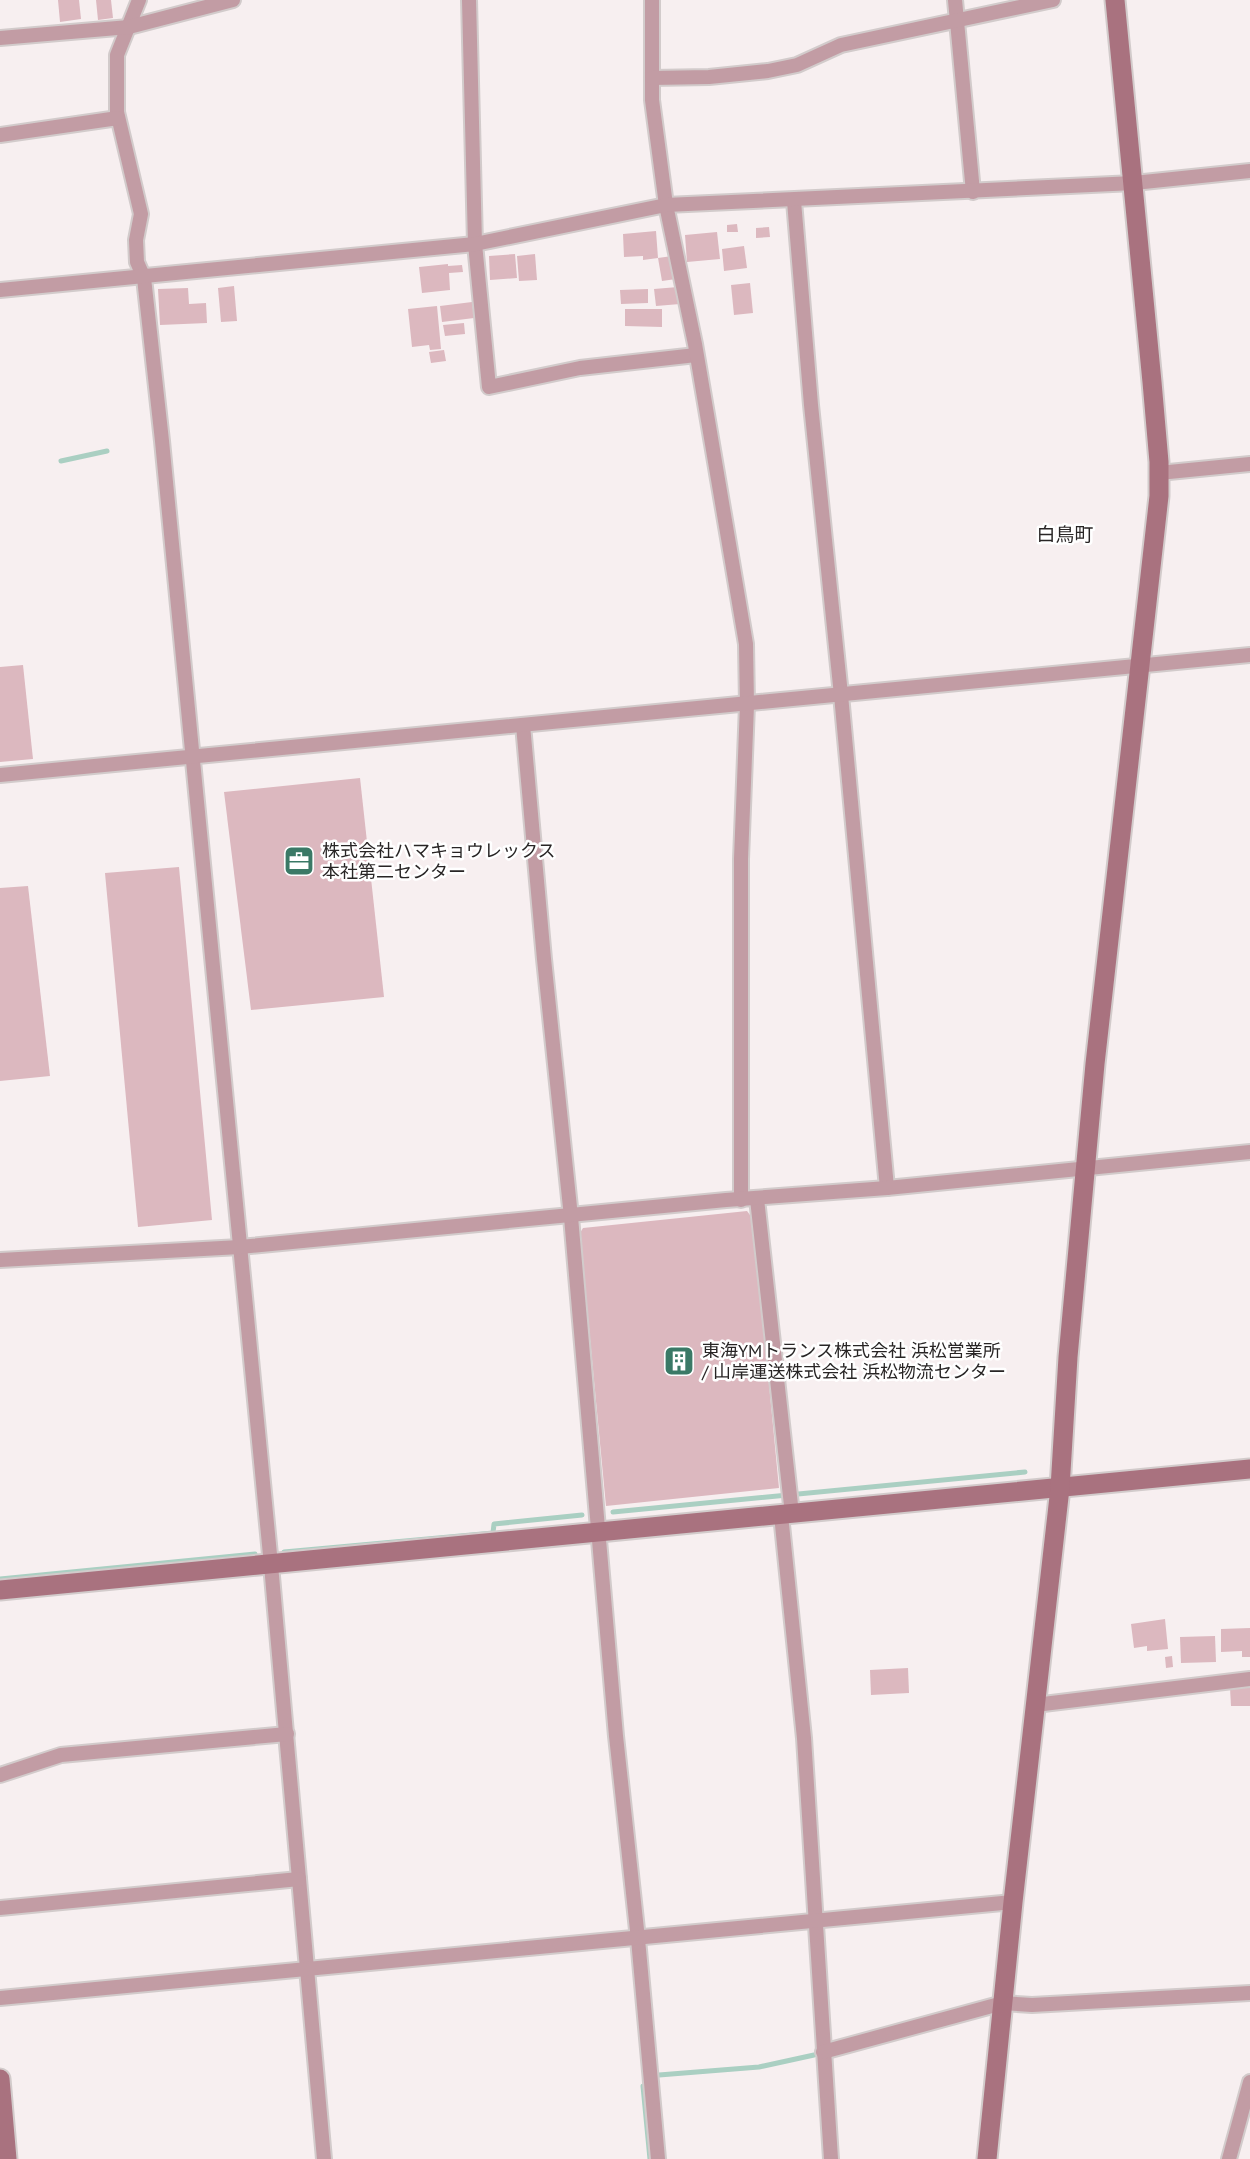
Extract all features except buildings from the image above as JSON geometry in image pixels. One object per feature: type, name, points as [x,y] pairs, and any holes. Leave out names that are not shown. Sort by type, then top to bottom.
[{"type":"street","points":[[139,0],[117,55],[118,118],[141,214],[136,240],[137,262],[144,278],[192,756],[287,1734],[324,2159]]},
{"type":"street","points":[[0,38],[129,27],[233,0]]},
{"type":"street","points":[[469,0],[475,244],[489,387],[580,368],[696,355]]},
{"type":"street","points":[[652,0],[652,100],[666,205],[696,355],[746,644],[747,705],[741,859],[741,1200]]},
{"type":"street","points":[[955,0],[974,192]]},
{"type":"street","points":[[652,78],[738,75],[768,71],[797,65],[841,45],[1053,0]]},
{"type":"street","points":[[987,2159],[1060,1488],[1068,1357],[1085,1168],[1158,496],[1134,183],[1115,0]]},
{"type":"street","points":[[0,135],[118,118]]},
{"type":"street","points":[[0,290],[475,244],[666,205],[1134,183],[1250,172]]},
{"type":"street","points":[[794,201],[887,1188]]},
{"type":"street","points":[[1158,473],[1250,464]]},
{"type":"street","points":[[0,775],[1250,655]]},
{"type":"street","points":[[523,725],[544,959],[572,1217],[616,1736],[658,2159]]},
{"type":"street","points":[[0,1260],[240,1247],[1250,1152]]},
{"type":"street","points":[[757,1199],[788,1504],[831,2159]]},
{"type":"street","points":[[0,1590],[599,1531],[788,1504],[1060,1488],[1250,1469]]},
{"type":"street","points":[[1035,1705],[1250,1679]]},
{"type":"street","points":[[0,1775],[61,1755],[287,1734]]},
{"type":"street","points":[[0,1908],[299,1879]]},
{"type":"street","points":[[0,1998],[1013,1902]]},
{"type":"street","points":[[823,2052],[1003,2003],[1032,2005],[1250,1993]]},
{"type":"street","points":[[0,2079],[7,2159]]},
{"type":"street","points":[[1229,2159],[1250,2082]]},
{"type":"waterway","points":[[61,461],[107,451]]},
{"type":"waterway","points":[[613,1512],[1025,1472]]},
{"type":"waterway","points":[[284,1552],[493,1533],[494,1524],[582,1515]]},
{"type":"waterway","points":[[0,1579],[255,1554]]},
{"type":"waterway","points":[[659,2075],[759,2067],[814,2055]]},
{"type":"waterway","points":[[643,2086],[650,2159]]},
{"type":"place","name":"株式会社ハマキョウレックス 本社第二センター","points":[[299,861]]},
{"type":"place","name":"東海YMトランス株式会社 浜松営業所 / 山岸運送株式会社 浜松物流センター","points":[[679,1361]]},
{"type":"district","name":"白鳥町","points":[[1065,534]]}]
